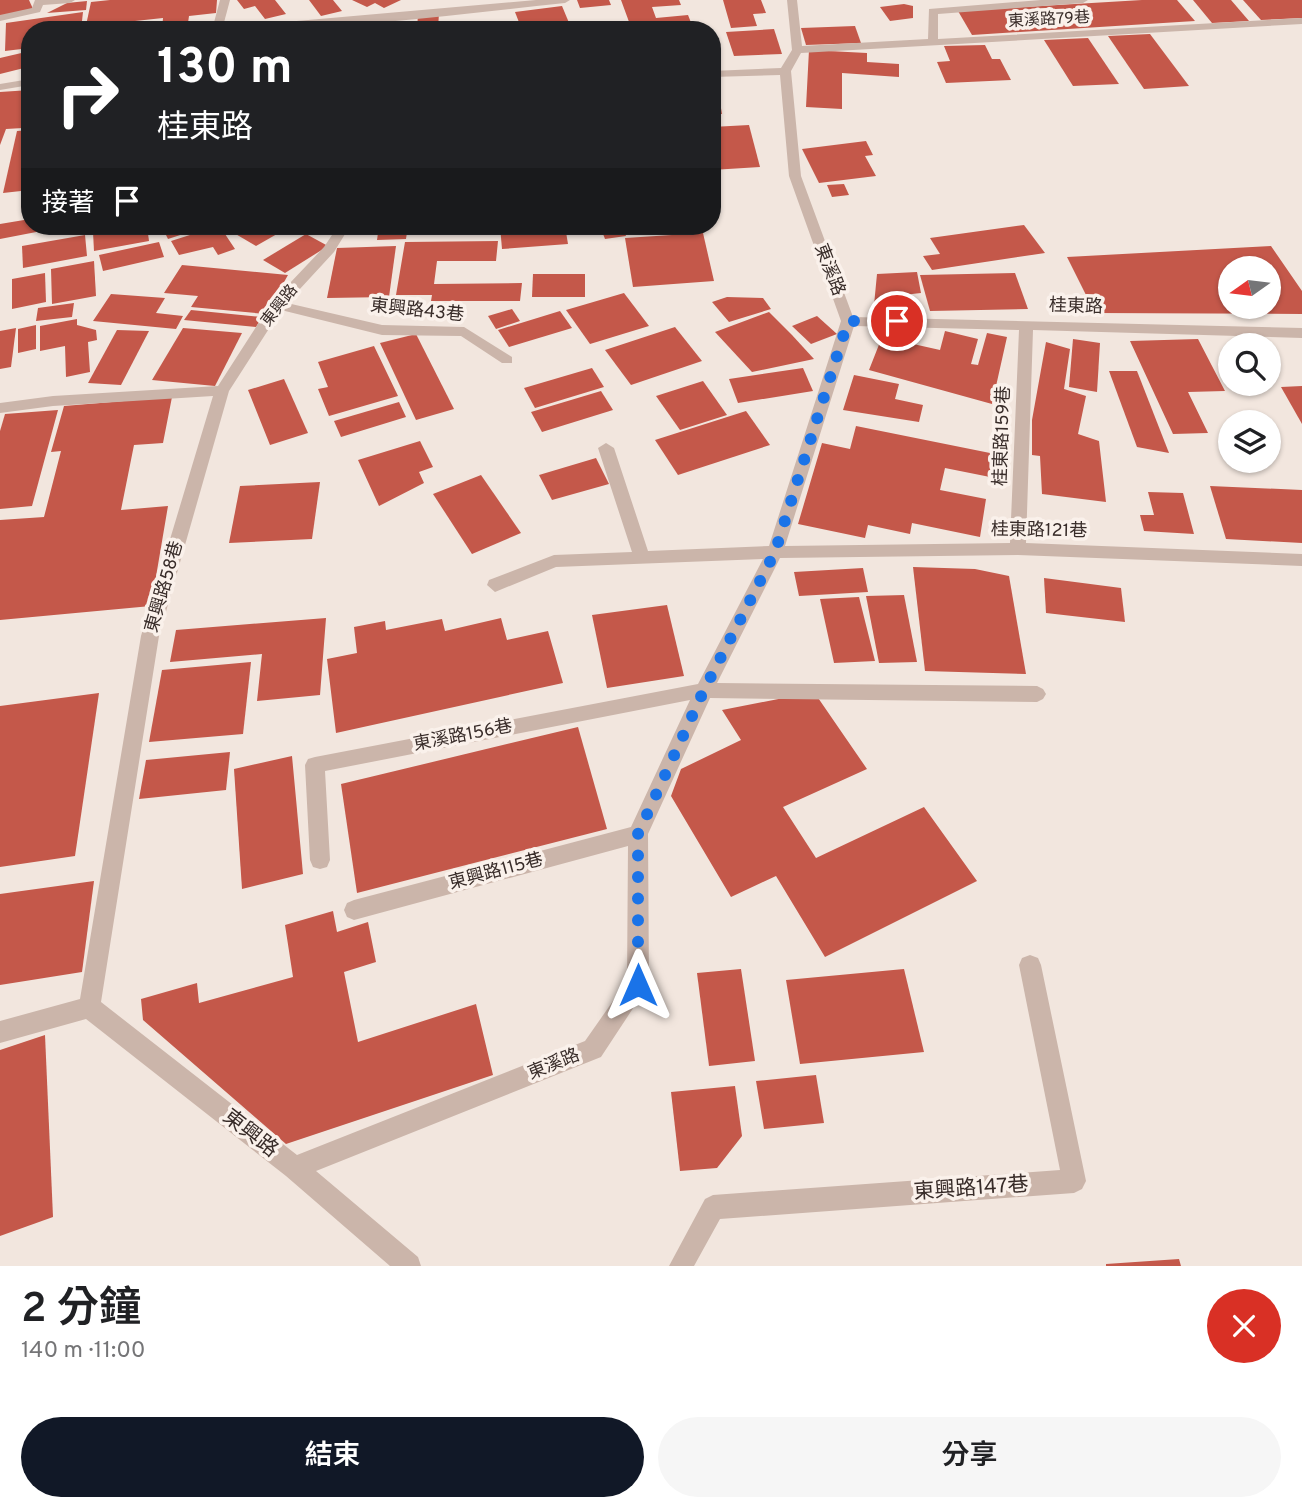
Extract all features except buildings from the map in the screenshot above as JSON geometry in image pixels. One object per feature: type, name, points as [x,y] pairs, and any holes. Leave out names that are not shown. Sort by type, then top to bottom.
[{"type":"street","points":[[0,18],[36,10],[41,1],[69,0]]},
{"type":"street","points":[[219,21],[225,0]]},
{"type":"street","points":[[347,21],[565,0]]},
{"type":"street","points":[[721,74],[785,71],[797,50],[792,0]]},
{"type":"street","points":[[933,42],[933,11],[1083,0]]},
{"type":"street","name":"東溪路79巷","points":[[797,50],[1302,21]]},
{"type":"street","name":"東溪路","points":[[294,1168],[593,1049],[638,985],[638,834],[704,690],[775,552],[848,321],[795,176],[785,71]]},
{"type":"street","points":[[0,87],[21,84]]},
{"type":"street","name":"東興路","points":[[222,391],[277,305],[338,235]]},
{"type":"street","name":"東興路43巷","points":[[277,305],[383,330],[464,332],[507,360]]},
{"type":"street","name":"桂東路","points":[[848,321],[1302,333]]},
{"type":"street","name":"桂東路159巷","points":[[1018,549],[1026,325]]},
{"type":"street","points":[[0,408],[53,401],[222,391]]},
{"type":"street","name":"東興路58巷","points":[[89,1007],[150,636],[222,391]]},
{"type":"street","points":[[606,448],[642,557]]},
{"type":"street","name":"桂東路121巷","points":[[495,585],[554,561],[775,552],[1018,549],[1302,560]]},
{"type":"street","points":[[704,690],[1037,694]]},
{"type":"street","name":"東溪路156巷","points":[[320,860],[315,765],[704,690]]},
{"type":"street","name":"東興路115巷","points":[[354,910],[638,834]]},
{"type":"street","name":"東興路147巷","points":[[681,1266],[713,1207],[1074,1181],[1030,965]]},
{"type":"street","points":[[0,1032],[89,1007]]},
{"type":"street","name":"東興路","points":[[89,1007],[294,1168],[409,1266]]},
{"type":"route","points":[[638,985],[638,834],[704,690],[775,552],[848,321],[897,321]]}]
